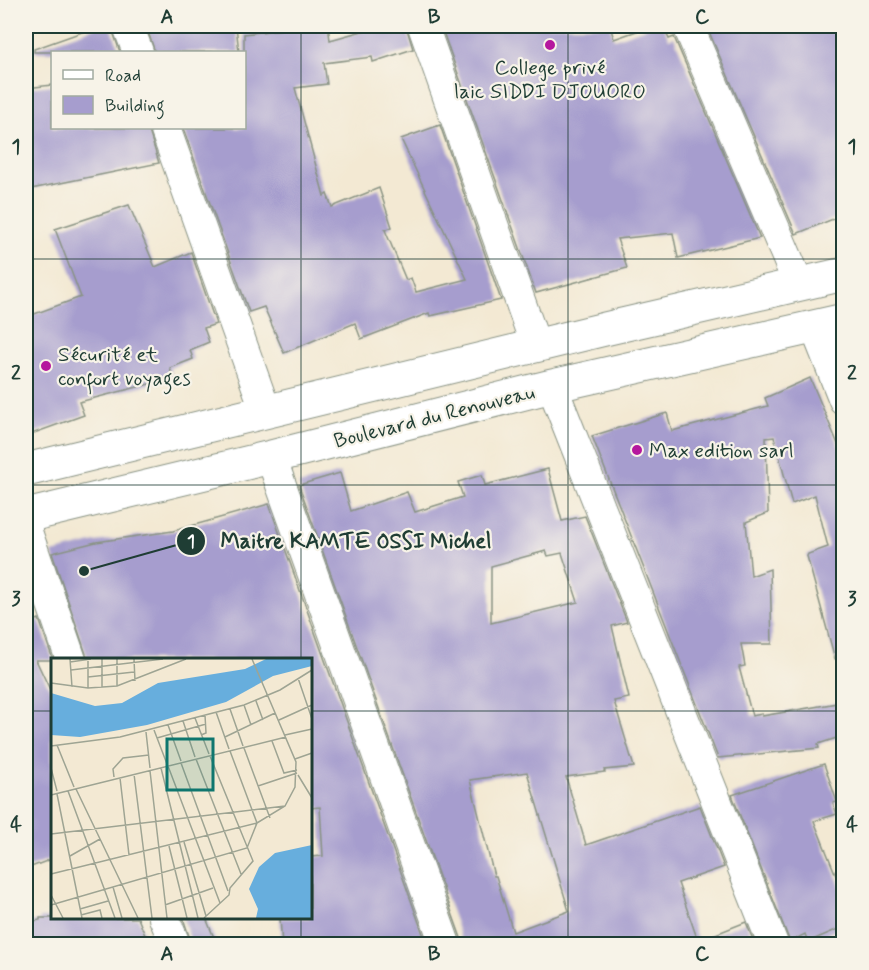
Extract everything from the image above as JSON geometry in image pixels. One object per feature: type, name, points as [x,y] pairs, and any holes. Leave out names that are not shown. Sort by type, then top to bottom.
[{"type":"main road","name":"Boulevard du Renouveau","points":[[26,470],[843,274]]},
{"type":"main road","name":"Boulevard du Renouveau","points":[[26,516],[552,386],[829,324]]},
{"type":"street","points":[[128,26],[138,51]]},
{"type":"street","points":[[423,26],[536,346]]},
{"type":"street","points":[[688,26],[799,285]]},
{"type":"street","points":[[165,129],[266,412]]},
{"type":"street","points":[[829,324],[843,400]]},
{"type":"street","points":[[552,386],[773,945]]},
{"type":"street","points":[[271,457],[445,945]]},
{"type":"street","points":[[26,529],[70,658]]},
{"type":"street","points":[[164,919],[175,945]]},
{"type":"building","points":[[99,26],[111,26],[120,51],[34,52],[34,49]]},
{"type":"building","points":[[146,26],[236,26],[239,51],[155,51]]},
{"type":"building","points":[[308,26],[328,26],[330,40],[380,26],[406,26],[413,49],[373,62],[372,57],[324,63],[327,84],[295,88],[324,196],[327,194],[332,207],[379,188],[392,227],[385,230],[406,280],[411,278],[416,292],[467,279],[401,139],[440,125],[501,300],[430,316],[429,313],[361,339],[355,323],[284,353],[264,307],[249,312],[183,129],[246,129],[244,34]]},
{"type":"building","points":[[441,26],[610,26],[614,39],[651,26],[663,26],[669,39],[674,37],[760,238],[678,258],[673,233],[617,239],[627,268],[536,293]]},
{"type":"building","points":[[843,26],[843,215],[796,234],[707,27]]},
{"type":"building","points":[[51,85],[51,129],[148,129],[159,163],[26,190],[26,88]]},
{"type":"building","points":[[129,205],[155,267],[191,252],[216,324],[204,328],[209,342],[190,350],[193,359],[170,368],[173,378],[79,402],[84,415],[26,436],[26,317],[81,297],[55,229]]},
{"type":"building","points":[[810,378],[843,456],[843,658],[835,659],[807,556],[828,547],[815,495],[792,504],[774,437],[766,438],[768,513],[746,522],[751,576],[770,569],[772,644],[741,644],[745,666],[739,667],[752,716],[843,702],[843,736],[818,744],[819,748],[718,758],[592,436],[667,413],[672,431],[768,406],[765,398]]},
{"type":"building","points":[[548,469],[562,521],[585,516],[627,622],[612,626],[629,698],[614,701],[634,767],[566,777],[586,845],[700,806],[724,867],[678,883],[698,941],[746,922],[755,945],[462,945],[299,485],[340,473],[351,511],[407,492],[415,512],[463,497],[458,482],[482,475],[485,485]],"holes":[[[546,551],[548,556],[562,553],[578,602],[491,623],[491,566]],[[527,772],[569,911],[513,932],[496,876],[494,876],[470,780]]]},
{"type":"building","points":[[269,504],[427,945],[282,945],[280,919],[312,919],[312,857],[323,856],[320,807],[312,808],[312,658],[87,658],[52,553],[96,542],[173,531]]},
{"type":"building","points":[[39,619],[52,658],[51,660],[36,660],[51,692],[51,859],[26,869],[26,624]]},
{"type":"building","points":[[824,764],[837,802],[833,803],[837,814],[814,821],[843,893],[843,927],[808,942],[805,934],[790,942],[732,795]]},
{"type":"building","points":[[40,918],[138,919],[149,945],[26,945],[26,923],[40,920]]},
{"type":"building","points":[[183,919],[206,919],[217,945],[192,945]]},
{"type":"place","name":"College privé laic SIDDI DJOUORO","points":[[550,45]]},
{"type":"place","name":"Sécurité et confort voyages","points":[[46,366]]},
{"type":"place","name":"Max edition sarl","points":[[637,450]]},
{"type":"place","name":"Maitre KAMTE OSSI Michel","points":[[84,571]]}]
